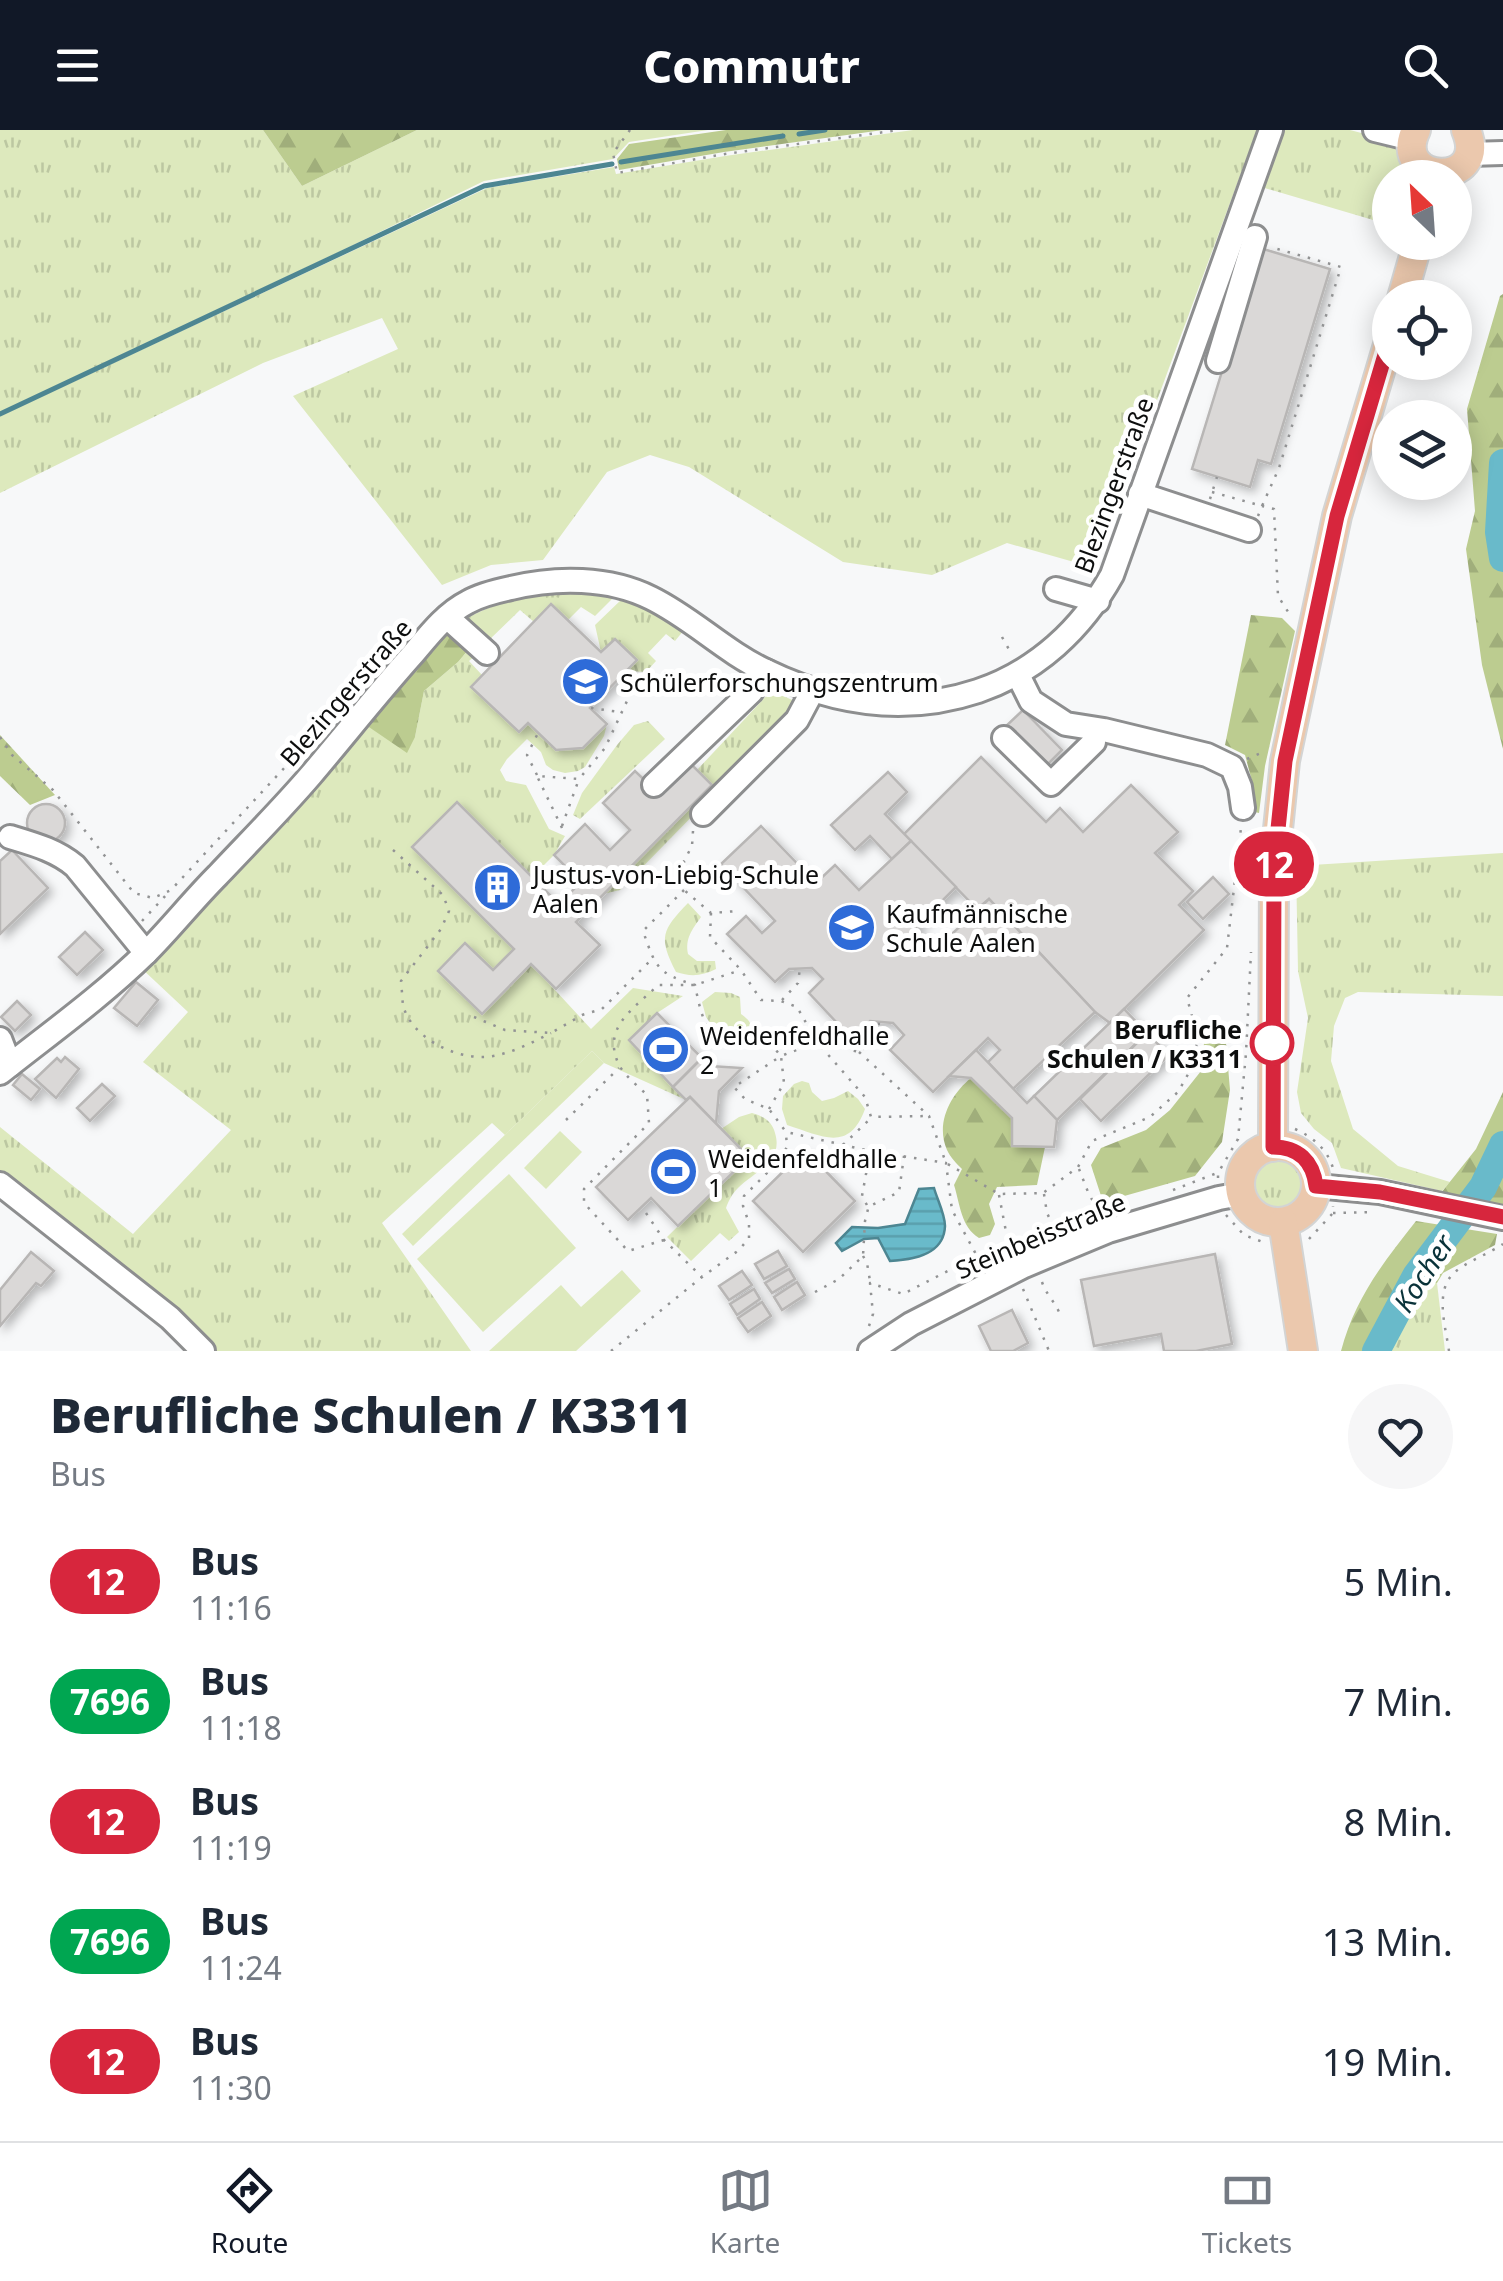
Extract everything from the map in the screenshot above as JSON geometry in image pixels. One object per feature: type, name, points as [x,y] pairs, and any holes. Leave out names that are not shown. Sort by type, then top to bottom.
[{"type":"main road","points":[[1414,135],[1416,160]]},
{"type":"main road","points":[[1284,1138],[1250,1158],[1230,1196],[1272,1222],[1296,1218],[1325,1187],[1304,1156],[1284,1138],[1274,868],[1285,761],[1337,516],[1377,380]]},
{"type":"main road","points":[[1283,1222],[1303,1351]]},
{"type":"street","name":"Blezingerstraße","points":[[5,1069],[146,953],[310,776],[447,617],[468,602],[511,588],[562,580],[611,584],[650,598],[766,671],[860,703],[902,705],[957,698],[1018,675],[1050,652],[1098,601],[1112,575],[1140,494],[1226,290],[1271,130]]},
{"type":"street","points":[[1374,130],[1414,135]]},
{"type":"street","points":[[1468,142],[1503,153]]},
{"type":"street","points":[[1218,361],[1226,290],[1254,239]]},
{"type":"street","points":[[1140,494],[1249,530]]},
{"type":"street","points":[[1056,590],[1098,601]]},
{"type":"street","points":[[447,617],[487,653]]},
{"type":"street","points":[[654,785],[751,692],[766,671]]},
{"type":"street","points":[[1018,675],[1032,701],[1066,724],[1207,754],[1232,767],[1244,808]]},
{"type":"street","points":[[704,814],[797,720],[813,690]]},
{"type":"street","points":[[1004,738],[1051,784],[1094,742],[1094,730]]},
{"type":"street","points":[[10,837],[42,847],[75,866],[146,953]]},
{"type":"street","points":[[0,1039],[5,1069]]},
{"type":"street","points":[[0,1184],[170,1318],[203,1351]]},
{"type":"street","points":[[1325,1187],[1380,1192],[1500,1217]]},
{"type":"street","name":"Steinbeisstraße","points":[[868,1342],[912,1324],[1015,1270],[1108,1231],[1230,1196]]},
{"type":"path","points":[[630,130],[614,154],[617,173],[899,130]]},
{"type":"path","points":[[1249,530],[1279,468],[1342,267],[1254,239]]},
{"type":"path","points":[[1205,515],[1216,477]]},
{"type":"path","points":[[1212,492],[1274,508],[1278,596],[1302,627]]},
{"type":"path","points":[[131,934],[354,692],[375,696]]},
{"type":"path","points":[[538,733],[528,755],[562,828],[579,779],[605,748],[627,701]]},
{"type":"path","points":[[591,708],[621,712]]},
{"type":"path","points":[[0,737],[12,755],[54,790],[134,893],[153,898],[171,890]]},
{"type":"path","points":[[1232,767],[1273,747]]},
{"type":"path","points":[[537,776],[579,779]]},
{"type":"path","points":[[786,1132],[946,1163],[999,1194],[1043,1193],[1078,1167],[1092,1141],[1150,1117],[1178,1092],[1191,1069],[1198,1038],[1187,998],[1227,948],[1244,808]]},
{"type":"path","points":[[695,986],[668,976],[652,959],[643,931],[684,890],[684,861],[692,846],[694,827],[704,814]]},
{"type":"path","points":[[392,850],[443,895],[449,911],[441,929],[401,981],[404,1008],[419,1032],[449,1051],[484,1057],[522,1048],[582,1015],[602,1009],[652,959]]},
{"type":"path","points":[[684,890],[711,913],[738,911]]},
{"type":"path","points":[[711,913],[710,937],[760,1000],[797,1007],[818,1042],[865,1097],[871,1118]]},
{"type":"path","points":[[781,1001],[798,983],[800,968]]},
{"type":"path","points":[[664,1240],[628,1251],[584,1203],[584,1190],[649,1123],[647,1094],[620,1066],[613,1039],[617,1026],[658,985],[695,986],[740,970]]},
{"type":"path","points":[[1230,1196],[1218,1173],[1238,1139],[1249,971]]},
{"type":"path","points":[[695,986],[702,1018],[716,1038],[734,1046],[769,1042],[781,1056],[784,1083],[769,1109]]},
{"type":"path","points":[[474,1017],[504,1030],[550,1033]]},
{"type":"path","points":[[859,1052],[877,1040],[880,1022]]},
{"type":"path","points":[[611,1351],[750,1238],[742,1206],[744,1196],[780,1161],[787,1147],[786,1132],[769,1109],[745,1099],[734,1087],[781,1056],[818,1042],[859,1052],[930,1116],[946,1163],[952,1210],[977,1256],[903,1294],[870,1282]]},
{"type":"path","points":[[566,1120],[620,1066]]},
{"type":"path","points":[[843,1145],[871,1118],[930,1116]]},
{"type":"path","points":[[1284,1138],[1308,1134],[1333,1164],[1325,1187],[1333,1213],[1308,1240]]},
{"type":"path","points":[[868,1342],[874,1314],[864,1256],[868,1207],[862,1196],[870,1151]]},
{"type":"path","points":[[868,1207],[899,1192],[904,1156]]},
{"type":"path","points":[[1078,1167],[1100,1213]]},
{"type":"path","points":[[1043,1193],[1053,1227]]},
{"type":"path","points":[[999,1194],[1008,1244]]},
{"type":"path","points":[[646,1213],[664,1240],[702,1277]]},
{"type":"path","points":[[1450,1351],[1443,1300],[1445,1285],[1454,1272],[1503,1244]]},
{"type":"path","points":[[815,1292],[839,1279],[864,1256]]},
{"type":"path","points":[[1037,1260],[1057,1315]]},
{"type":"path","points":[[1015,1270],[1050,1351]]},
{"type":"green space","points":[[0,130],[263,130],[302,186],[417,130],[708,130],[629,142],[613,159],[484,181],[0,412]]},
{"type":"green space","points":[[263,130],[417,130],[302,186]]},
{"type":"green space","points":[[726,130],[883,130],[619,170],[617,159],[629,144]]},
{"type":"green space","points":[[913,130],[1257,130],[1095,568],[1007,543],[932,575],[843,562],[689,467],[650,455],[607,472],[543,560],[491,565],[442,585],[293,396],[398,349],[382,318],[263,363],[0,493],[0,416],[487,188],[614,167],[616,174]]},
{"type":"green space","points":[[1280,130],[1350,130],[1403,144],[1410,160],[1372,160],[1372,220],[1258,186]]},
{"type":"green space","points":[[1503,294],[1503,749],[1482,665],[1466,549],[1475,511],[1470,400]]},
{"type":"green space","points":[[560,591],[614,597],[595,616],[581,607],[568,620],[552,604],[534,622],[520,610],[487,642],[457,624],[507,602]]},
{"type":"green space","points":[[622,599],[651,609],[684,630],[675,641],[666,634],[648,653],[656,661],[646,672],[626,671],[636,660],[615,639],[601,652],[595,625]]},
{"type":"green space","points":[[1251,615],[1282,618],[1295,631],[1265,766],[1259,813],[1251,811],[1253,785],[1245,755],[1225,745]]},
{"type":"green space","points":[[453,624],[475,642],[424,691],[415,737],[407,753],[363,723]]},
{"type":"green space","points":[[471,647],[477,654],[469,661],[482,675],[472,687],[519,732],[528,723],[556,750],[583,748],[607,724],[585,767],[578,771],[553,770],[527,739],[500,770],[506,781],[526,785],[549,829],[565,836],[554,855],[532,877],[457,803],[412,847],[514,949],[493,970],[465,943],[438,971],[481,1014],[531,964],[591,1029],[633,988],[683,996],[657,1013],[629,1040],[686,1100],[604,1063],[592,1051],[505,1135],[492,1123],[382,1223],[471,1351],[211,1351],[0,1174],[0,1127],[133,1234],[231,1130],[143,1062],[188,1012],[140,967],[363,723],[415,737],[424,691]]},
{"type":"green space","points":[[771,691],[802,704],[620,890],[603,894],[711,785],[697,770]]},
{"type":"green space","points":[[648,721],[665,739],[580,819],[573,815],[582,793],[617,745],[634,725]]},
{"type":"green space","points":[[0,735],[55,795],[30,805],[0,776]]},
{"type":"green space","points":[[1503,853],[1503,996],[1358,992],[1345,998],[1334,1026],[1331,1061],[1353,1129],[1398,1166],[1450,1182],[1442,1191],[1341,1168],[1332,1143],[1301,1113],[1297,1092],[1308,1018],[1298,971],[1296,866]]},
{"type":"green space","points":[[688,903],[701,917],[688,939],[688,954],[697,961],[715,961],[716,969],[701,974],[676,972],[665,942],[668,927]]},
{"type":"green space","points":[[715,992],[740,997],[741,1014],[750,1025],[748,1034],[736,1039],[719,1036],[706,1017],[702,1002]]},
{"type":"green space","points":[[1225,1031],[1230,1090],[1222,1142],[1195,1176],[1103,1202],[1091,1165],[1101,1148],[1146,1130],[1170,1110],[1201,1071],[1205,1034]]},
{"type":"green space","points":[[592,1051],[604,1063],[413,1246],[402,1234]]},
{"type":"green space","points":[[971,1078],[1045,1147],[1037,1185],[997,1187],[989,1204],[995,1224],[990,1235],[979,1238],[962,1215],[954,1185],[962,1169],[947,1150],[943,1130],[951,1101]]},
{"type":"green space","points":[[802,1081],[809,1083],[822,1101],[848,1091],[858,1099],[865,1109],[851,1132],[833,1138],[787,1125],[783,1096]]},
{"type":"green space","points":[[1503,1092],[1503,1209],[1441,1193],[1476,1149]]},
{"type":"green space","points":[[752,1113],[772,1125],[775,1152],[728,1202],[726,1208],[739,1232],[729,1241],[720,1233],[691,1261],[667,1237],[748,1157],[721,1129]]},
{"type":"green space","points":[[560,1131],[582,1152],[546,1189],[524,1168]]},
{"type":"green space","points":[[1278,1155],[1298,1163],[1306,1183],[1298,1203],[1278,1211],[1258,1203],[1250,1183],[1258,1163]]},
{"type":"green space","points":[[509,1174],[576,1248],[483,1332],[417,1259]]},
{"type":"green space","points":[[1416,1221],[1497,1234],[1495,1245],[1428,1285],[1387,1351],[1341,1351],[1362,1298]]},
{"type":"green space","points":[[622,1270],[641,1291],[576,1351],[489,1351],[561,1285],[581,1307]]},
{"type":"green space","points":[[1437,1283],[1445,1351],[1387,1351],[1428,1285]]},
{"type":"water","points":[[934,1188],[945,1226],[939,1244],[926,1254],[890,1261],[878,1238],[864,1239],[842,1251],[836,1243],[852,1227],[905,1224],[919,1189]]},
{"type":"building","points":[[1260,248],[1330,269],[1271,464],[1258,460],[1250,487],[1192,469]]},
{"type":"building","points":[[551,604],[601,652],[615,639],[637,660],[590,708],[607,724],[583,748],[556,750],[528,723],[519,732],[471,687]]},
{"type":"building","points":[[1023,710],[1062,750],[1044,768],[1005,727]]},
{"type":"building","points":[[981,757],[1046,822],[1060,808],[1083,832],[1131,785],[1178,832],[1155,853],[1193,891],[1179,905],[1204,930],[1110,1023],[1095,1012],[989,899],[977,909],[904,834]]},
{"type":"building","name":"Justus-von-Liebig-Schule Aalen","points":[[691,764],[712,785],[576,922],[600,945],[556,989],[531,964],[482,1014],[438,971],[465,943],[493,970],[514,949],[412,847],[457,802],[559,904],[581,882],[554,855],[585,824],[610,850],[630,830],[603,803],[635,771],[660,795]]},
{"type":"building","points":[[888,772],[907,792],[885,814],[911,841],[892,859],[870,836],[855,850],[831,825]]},
{"type":"building","points":[[46,804],[60,809],[65,823],[60,837],[46,842],[32,837],[27,823],[32,809]]},
{"type":"building","name":"Kaufmännische Schule Aalen","points":[[761,826],[816,883],[835,865],[859,890],[911,841],[956,887],[915,928],[936,949],[989,899],[1095,1012],[1013,1089],[988,1062],[1000,1050],[988,1038],[933,1092],[890,1050],[904,1035],[893,1023],[870,1021],[853,1040],[809,993],[823,979],[812,968],[789,969],[775,982],[727,934],[746,916],[762,933],[775,921],[721,864]]},
{"type":"building","points":[[12,850],[48,888],[0,934],[0,861]]},
{"type":"building","points":[[1213,877],[1229,894],[1203,919],[1187,902]]},
{"type":"building","points":[[85,932],[103,950],[77,975],[59,957]]},
{"type":"building","points":[[136,982],[158,1000],[137,1026],[114,1008]]},
{"type":"building","points":[[17,1001],[31,1015],[15,1031],[1,1017]]},
{"type":"building","points":[[1124,1009],[1147,1033],[1057,1120],[1034,1096]]},
{"type":"building","name":"Weidenfeldhalle 2","points":[[657,1013],[702,1058],[673,1087],[629,1040]]},
{"type":"building","points":[[1147,1033],[1169,1055],[1101,1121],[1080,1099]]},
{"type":"building","points":[[976,1050],[1027,1103],[1034,1096],[1057,1120],[1054,1147],[1012,1146],[1012,1118],[971,1078],[949,1076]]},
{"type":"building","points":[[65,1057],[79,1069],[56,1098],[35,1079],[57,1058],[61,1062]]},
{"type":"building","points":[[702,1058],[710,1066],[742,1068],[719,1091],[716,1124],[690,1097],[686,1100],[673,1087]]},
{"type":"building","points":[[22,1074],[40,1089],[31,1100],[13,1085]]},
{"type":"building","points":[[102,1084],[115,1096],[90,1121],[77,1108]]},
{"type":"building","name":"Weidenfeldhalle 1","points":[[690,1097],[749,1157],[678,1226],[651,1198],[628,1220],[596,1187]]},
{"type":"building","points":[[805,1150],[855,1201],[803,1252],[753,1201]]},
{"type":"building","points":[[778,1251],[787,1266],[764,1279],[755,1264]]},
{"type":"building","points":[[31,1252],[54,1271],[41,1286],[36,1283],[0,1326],[0,1290]]},
{"type":"building","points":[[1215,1254],[1232,1344],[1196,1351],[1164,1351],[1161,1334],[1094,1346],[1081,1280]]},
{"type":"building","points":[[789,1269],[795,1279],[772,1293],[765,1283]]},
{"type":"building","points":[[742,1271],[752,1285],[729,1300],[719,1286]]},
{"type":"building","points":[[797,1282],[805,1295],[782,1310],[774,1297]]},
{"type":"building","points":[[754,1289],[760,1299],[737,1315],[730,1304]]},
{"type":"building","points":[[762,1302],[771,1316],[748,1332],[738,1318]]},
{"type":"building","points":[[1012,1310],[1028,1343],[1013,1351],[991,1351],[979,1326]]},
{"type":"waterway","points":[[799,134],[825,130]]},
{"type":"waterway","points":[[621,162],[783,136]]},
{"type":"waterway","points":[[0,414],[484,186],[612,164]]},
{"type":"waterway","name":"Kocher","points":[[1503,463],[1499,532],[1503,558]]},
{"type":"waterway","name":"Kocher","points":[[1376,1351],[1416,1276],[1483,1187],[1503,1145]]},
{"type":"bus line","name":"12","points":[[1377,380],[1337,516],[1285,761],[1274,868],[1273,1147],[1284,1147],[1304,1156],[1315,1175],[1316,1186],[1380,1192],[1503,1217]]},
{"type":"place","name":"Schülerforschungszentrum","points":[[585,682]]},
{"type":"place","name":"Justus-von-Liebig-Schule Aalen","points":[[498,888]]},
{"type":"place","name":"Kaufmännische Schule Aalen","points":[[851,927]]},
{"type":"place","name":"Berufliche Schulen / K3311","points":[[1272,1043]]},
{"type":"place","name":"Weidenfeldhalle 2","points":[[665,1049]]},
{"type":"place","name":"Weidenfeldhalle 1","points":[[673,1172]]}]
